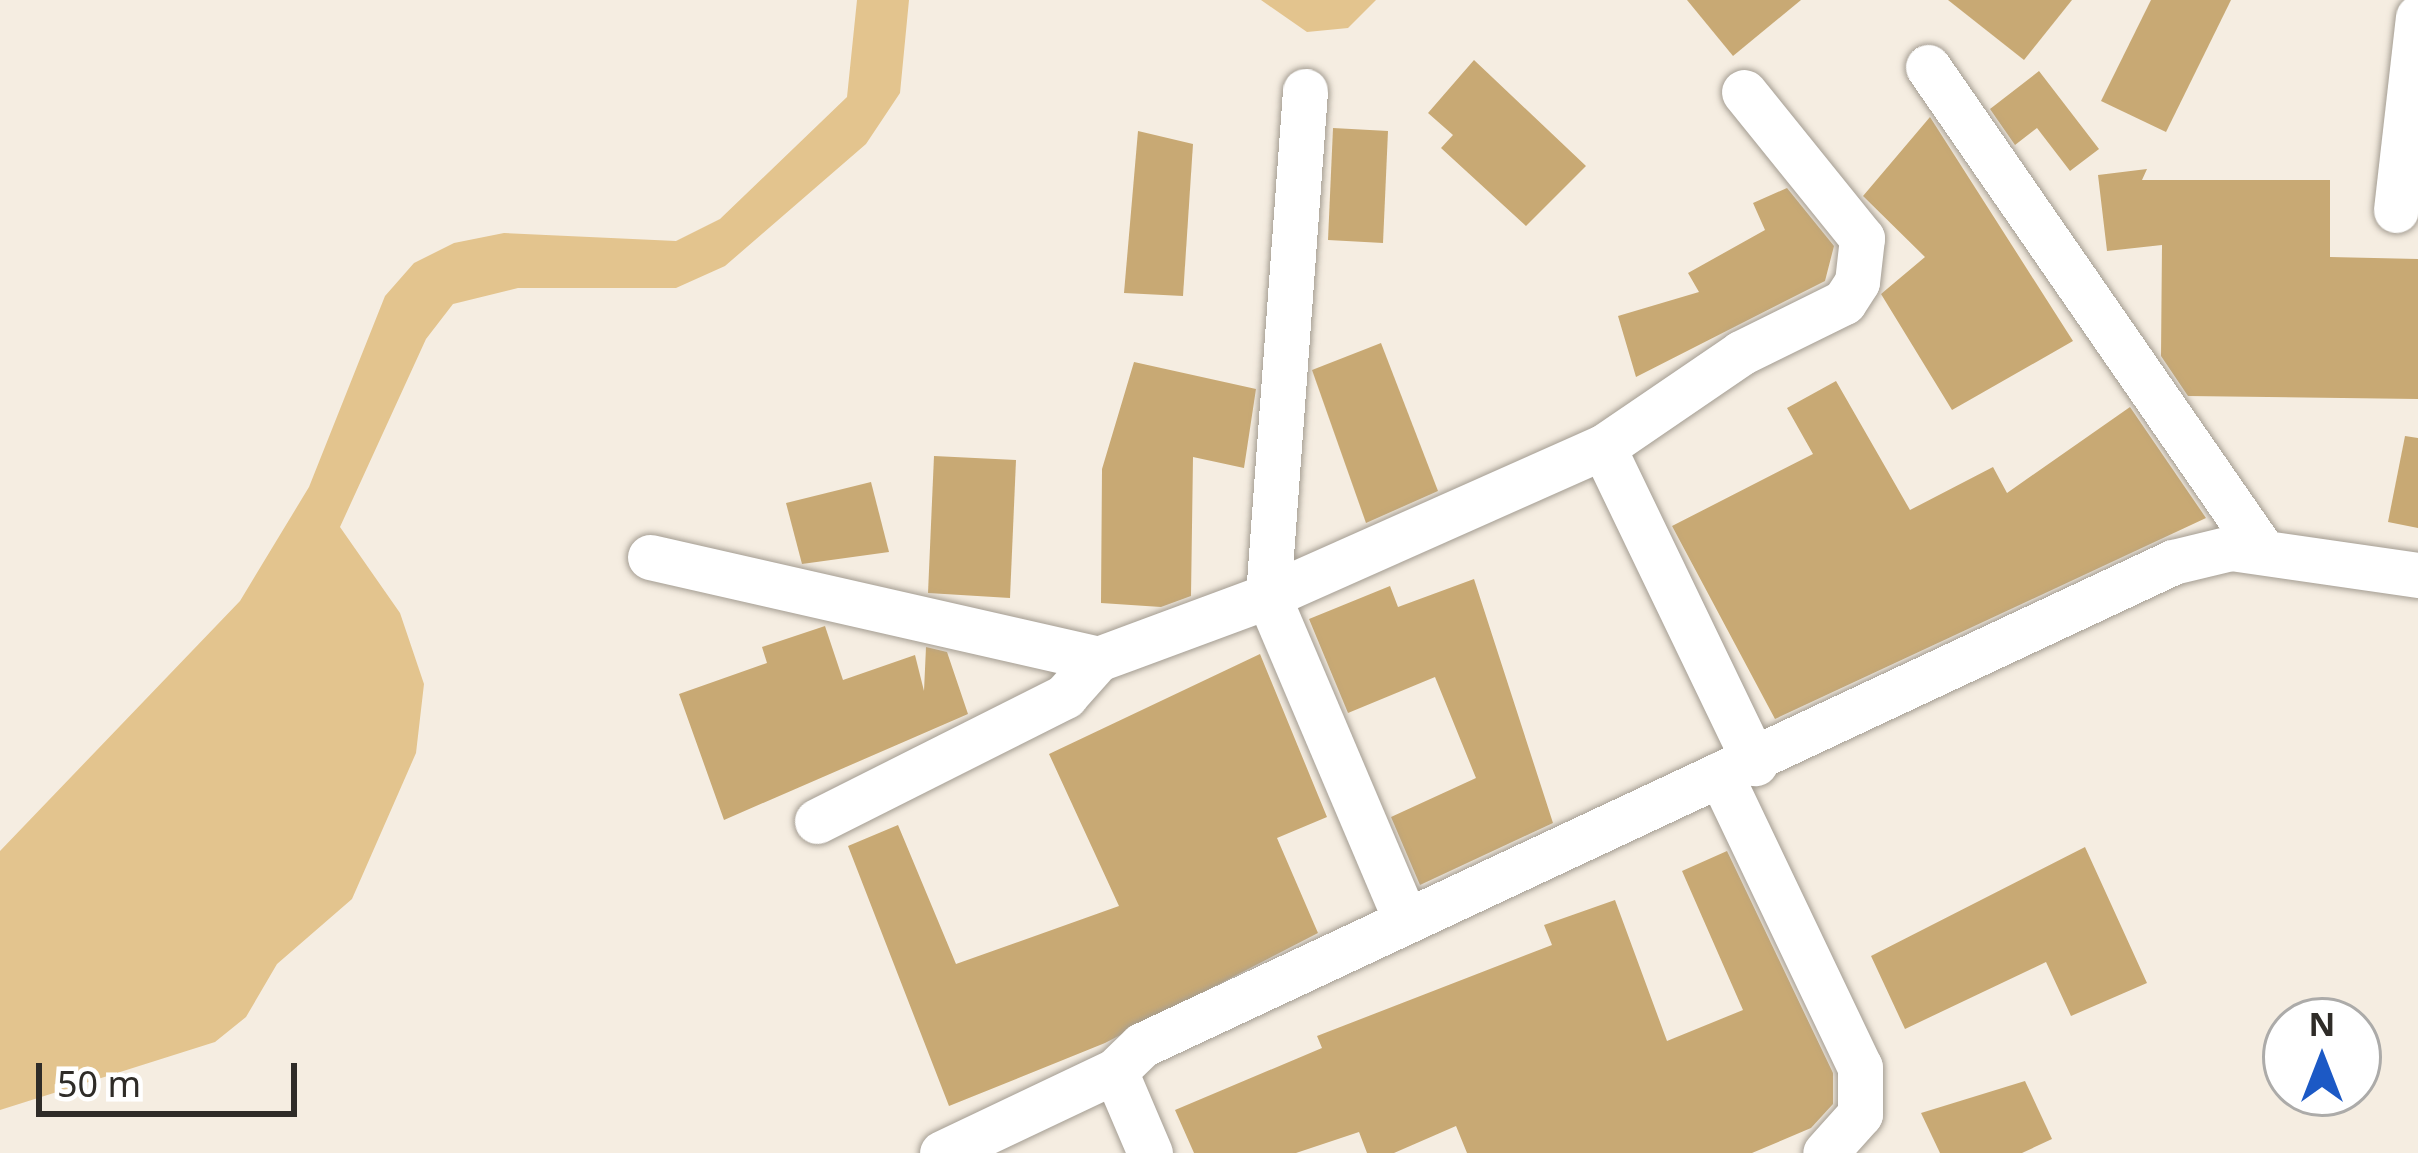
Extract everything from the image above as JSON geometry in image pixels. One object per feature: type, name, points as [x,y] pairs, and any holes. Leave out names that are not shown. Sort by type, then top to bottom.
[{"type":"street","points":[[2396,210],[2418,17]]},
{"type":"street","points":[[1928,67],[2262,550]]},
{"type":"street","points":[[1305,91],[1268,596],[1405,919]]},
{"type":"street","points":[[817,821],[1065,696],[1098,659],[1268,596],[1603,447],[1741,352],[1844,302],[1857,282],[1862,238],[1744,92]]},
{"type":"street","points":[[1603,447],[1860,1067],[1860,1114],[1825,1153]]},
{"type":"street","points":[[942,1153],[1114,1071],[1142,1045],[2173,562],[2262,550],[2418,575]]},
{"type":"street","points":[[650,557],[1098,659]]},
{"type":"street","points":[[1114,1071],[1150,1153]]},
{"type":"shaded area","points":[[857,0],[909,0],[900,93],[866,144],[725,266],[676,288],[518,288],[453,304],[426,339],[340,527],[400,613],[424,684],[416,753],[352,899],[277,964],[246,1017],[215,1042],[0,1110],[0,851],[240,601],[309,487],[385,296],[414,263],[454,243],[504,233],[676,241],[720,219],[847,97]]},
{"type":"shaded area","points":[[1261,0],[1376,0],[1348,28],[1307,32]]},
{"type":"building","points":[[1687,0],[1801,0],[1733,56]]},
{"type":"building","points":[[1948,0],[2072,0],[2024,60]]},
{"type":"building","points":[[2151,0],[2231,0],[2166,132],[2101,101]]},
{"type":"building","points":[[1474,60],[1586,166],[1526,226],[1441,148],[1453,135],[1428,113]]},
{"type":"building","points":[[2039,71],[2099,149],[2070,171],[2037,128],[2015,145],[1990,109]]},
{"type":"building","points":[[1930,117],[2073,341],[1952,410],[1881,294],[1925,257],[1863,196]]},
{"type":"building","points":[[1333,128],[1388,131],[1383,243],[1328,240]]},
{"type":"building","points":[[1138,131],[1193,144],[1183,296],[1124,293]]},
{"type":"building","points":[[2147,169],[2142,180],[2330,180],[2330,257],[2418,259],[2418,399],[2188,396],[2161,356],[2162,245],[2107,251],[2098,175]]},
{"type":"building","points":[[1787,188],[1834,246],[1825,281],[1636,377],[1618,316],[1699,292],[1688,273],[1765,230],[1753,203]]},
{"type":"building","points":[[1381,343],[1438,491],[1366,523],[1312,370]]},
{"type":"building","points":[[1134,362],[1256,389],[1244,468],[1193,457],[1191,596],[1161,607],[1101,603],[1102,469]]},
{"type":"building","points":[[1836,381],[1910,510],[1993,467],[2007,493],[2130,407],[2206,518],[1775,719],[1672,526],[1813,454],[1787,408]]},
{"type":"building","points":[[2405,436],[2418,438],[2418,528],[2388,522]]},
{"type":"building","points":[[934,456],[1016,460],[1010,598],[928,593]]},
{"type":"building","points":[[871,482],[889,552],[802,564],[786,503]]},
{"type":"building","points":[[1474,579],[1553,823],[1420,885],[1391,817],[1476,778],[1435,677],[1348,713],[1309,619],[1390,586],[1398,607]]},
{"type":"building","points":[[825,626],[843,680],[915,655],[924,691],[926,647],[947,652],[968,714],[724,820],[679,694],[767,663],[762,647]]},
{"type":"building","points":[[1260,654],[1327,817],[1277,838],[1318,933],[1105,1043],[949,1106],[848,846],[898,825],[956,964],[1119,906],[1049,754]]},
{"type":"building","points":[[2085,847],[2147,983],[2071,1016],[2046,962],[1905,1029],[1871,956]]},
{"type":"building","points":[[1727,851],[1833,1073],[1833,1104],[1811,1128],[1752,1153],[1467,1153],[1456,1126],[1394,1153],[1367,1153],[1359,1132],[1296,1153],[1194,1153],[1175,1110],[1322,1048],[1317,1036],[1552,945],[1544,925],[1615,900],[1667,1041],[1743,1010],[1682,871]]},
{"type":"building","points":[[2025,1081],[2052,1139],[2022,1153],[1940,1153],[1921,1113]]}]
